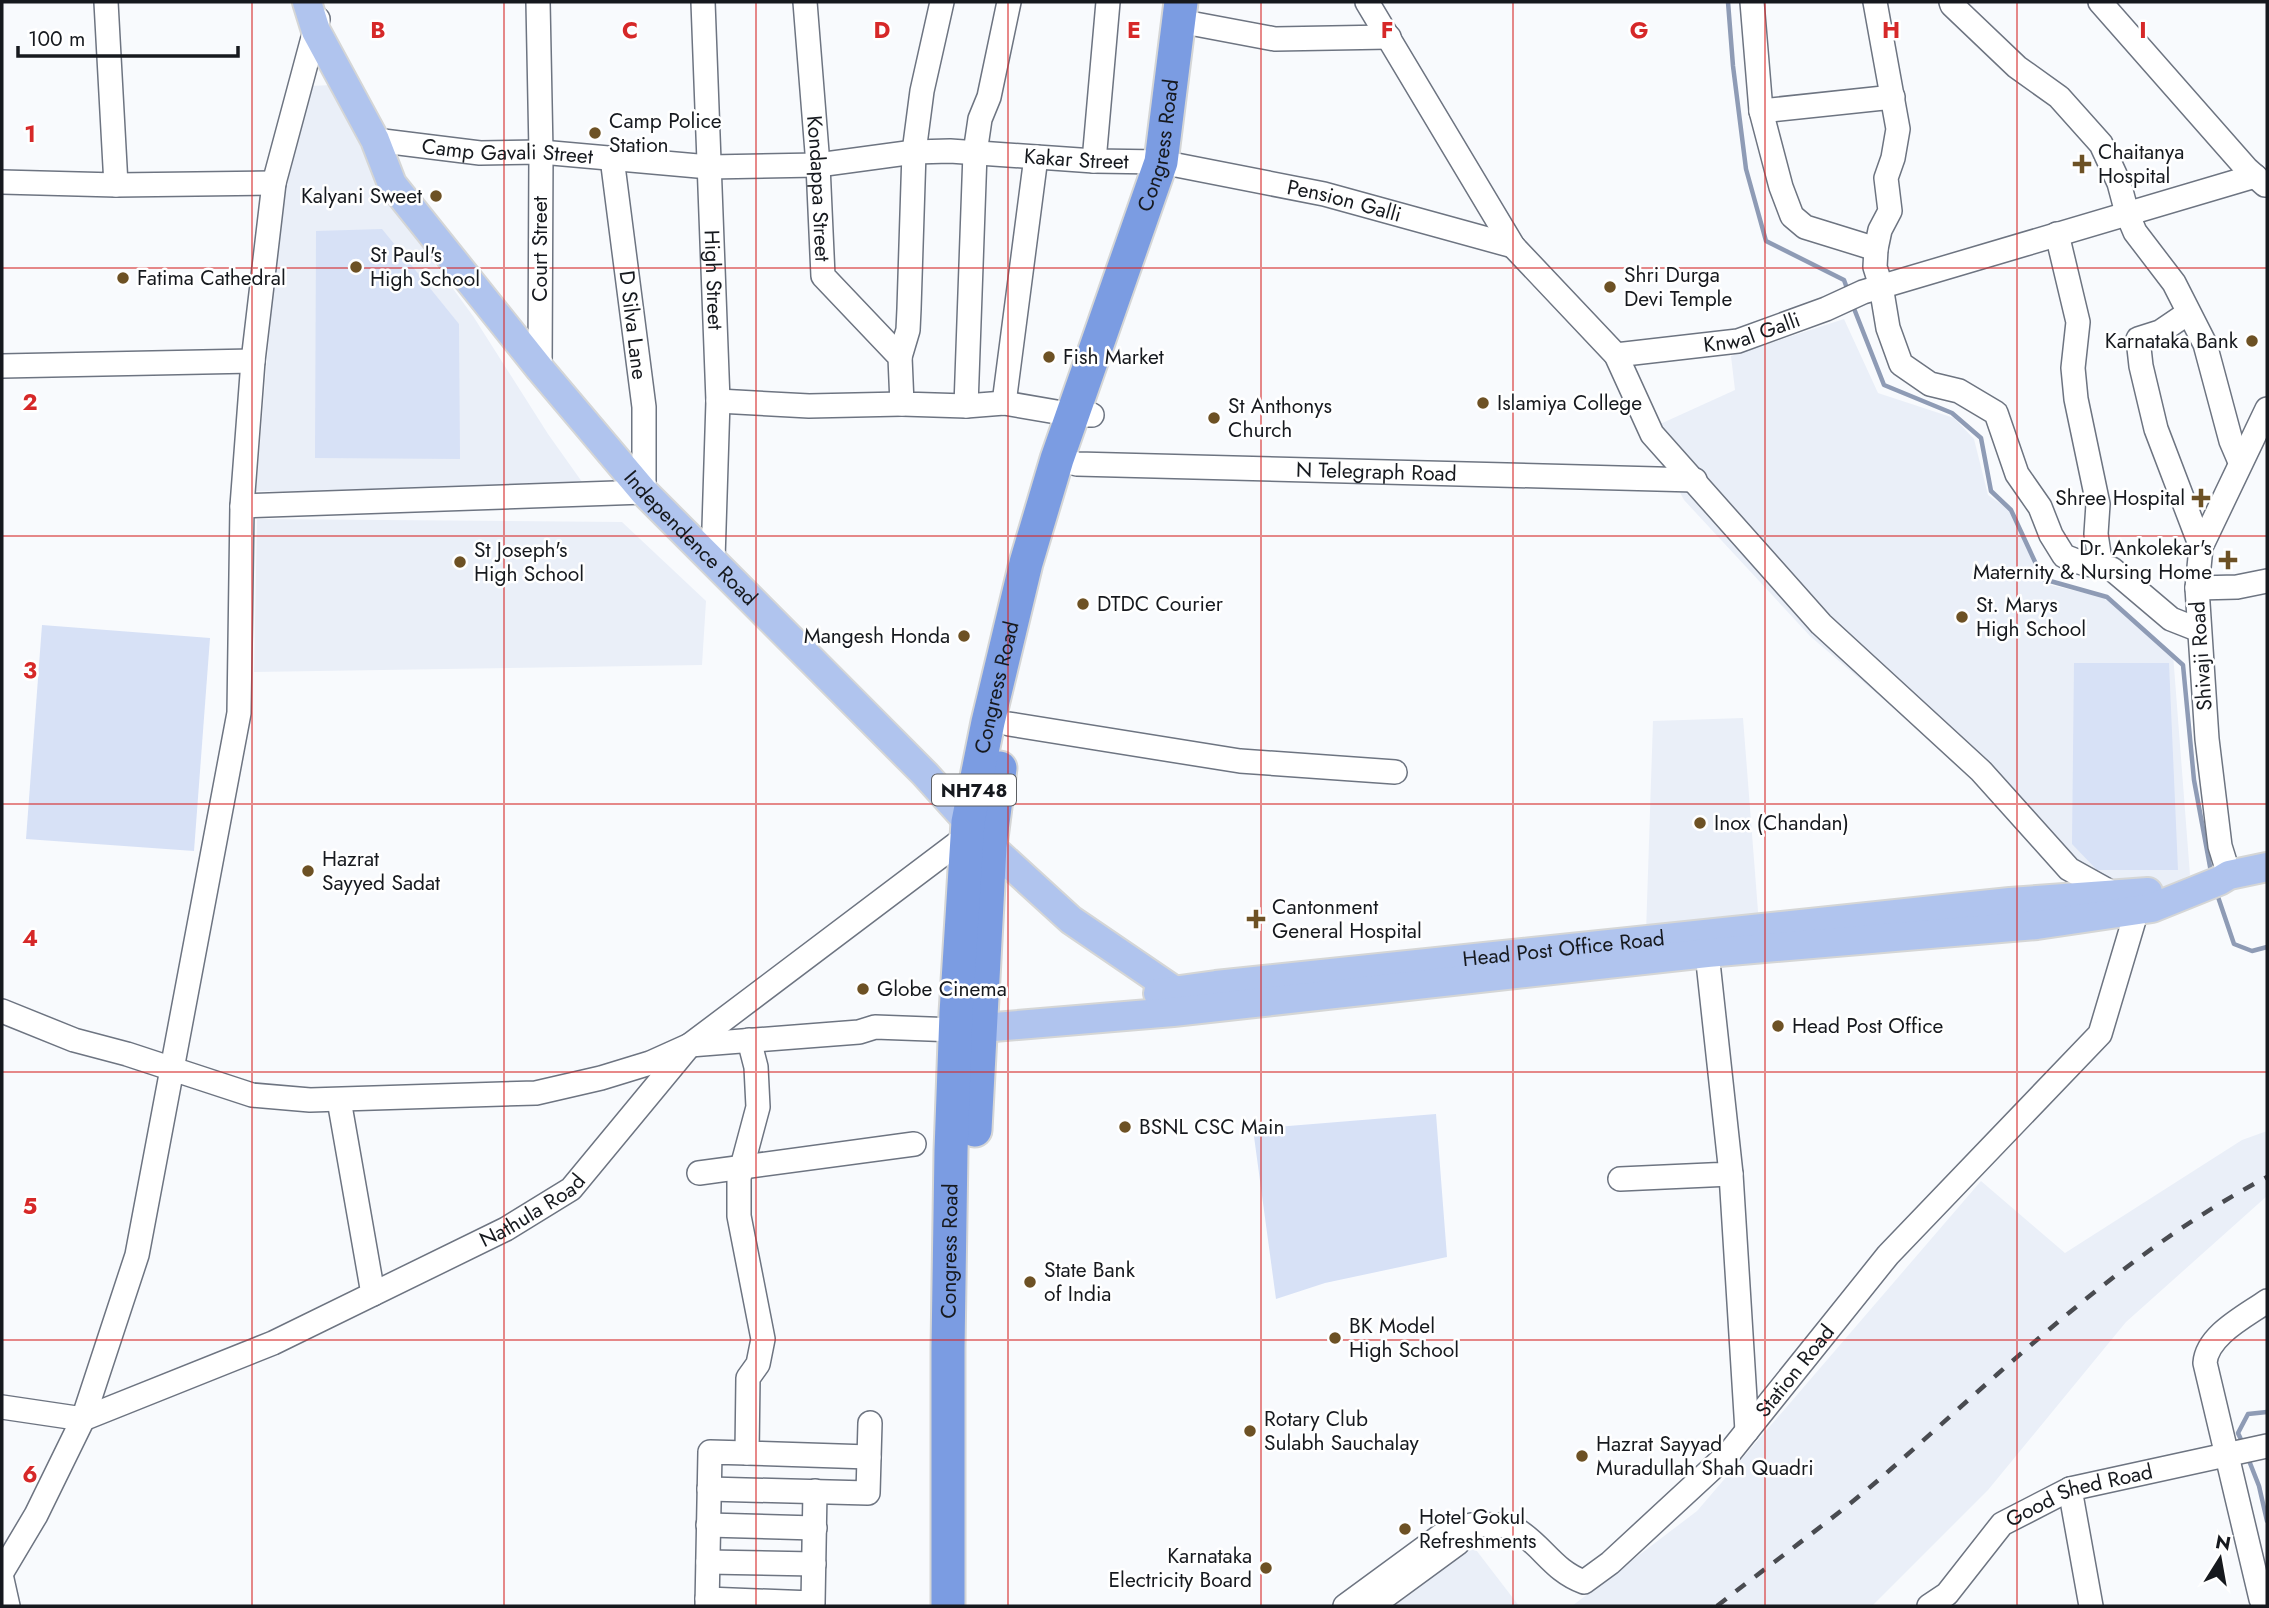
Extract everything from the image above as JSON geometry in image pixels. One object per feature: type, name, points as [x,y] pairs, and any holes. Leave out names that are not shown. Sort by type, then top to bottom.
[{"type":"highway","name":"Congress Road","points":[[948,1606],[948,1296],[968,1022],[975,835],[1004,649],[1026,563],[1067,461],[1169,163],[1191,9]]},
{"type":"highway","name":"Congress Road","points":[[975,835],[995,799],[1009,724],[1052,544],[1067,461]]},
{"type":"highway","name":"Congress Road","points":[[968,1022],[968,1606]]},
{"type":"main road","name":"Independence Road","points":[[307,2],[316,32],[375,139],[391,184],[540,369],[644,492],[925,774],[975,835],[1072,920],[1175,991]]},
{"type":"main road","name":"Head Post Office Road","points":[[968,1022],[1175,991],[1208,997],[2037,925],[2152,908],[2239,872]]},
{"type":"main road","name":"Head Post Office Road","points":[[968,1022],[1208,997],[2010,902],[2153,891],[2166,902]]},
{"type":"street","points":[[106,2],[116,185]]},
{"type":"street","points":[[2,1572],[36,1515],[83,1419],[137,1255],[239,713],[242,506],[253,361],[274,183],[304,65],[316,32],[321,2]]},
{"type":"street","name":"Court Street","points":[[538,2],[541,152],[540,369]]},
{"type":"street","name":"High Street","points":[[703,2],[718,401],[713,559]]},
{"type":"street","name":"Kondappa Street","points":[[805,2],[818,165],[823,276],[900,357]]},
{"type":"street","points":[[902,404],[900,357],[908,330],[914,152],[922,91],[942,2]]},
{"type":"street","points":[[966,405],[975,153],[980,119],[989,97],[1009,2]]},
{"type":"street","points":[[1094,161],[1108,2]]},
{"type":"street","points":[[1367,2],[1513,246],[1616,355],[1652,433],[1821,624],[1981,771],[2069,869],[2114,894],[2137,911]]},
{"type":"street","points":[[1752,2],[1761,111],[1780,187],[1792,216],[1805,227],[1876,249]]},
{"type":"street","points":[[1875,2],[1898,129],[1886,178],[1890,211],[1880,230],[1872,289],[1901,364],[1930,383],[1959,391],[1996,413],[2017,474],[2040,507],[2064,556],[2112,569],[2171,619],[2199,629]]},
{"type":"street","points":[[1951,2],[2017,67],[2059,97],[2101,144],[2119,183],[2135,232],[2174,283],[2205,344],[2231,441],[2240,462]]},
{"type":"street","points":[[2100,2],[2239,159],[2263,175]]},
{"type":"street","points":[[1191,9],[1275,39],[1390,37]]},
{"type":"street","points":[[1761,111],[1893,97]]},
{"type":"street","name":"Camp Gavali Street","points":[[375,139],[480,153],[541,152],[709,167],[818,165],[914,152],[975,153]]},
{"type":"street","name":"Kakar Street","points":[[975,153],[1169,163]]},
{"type":"street","points":[[1004,404],[1036,157]]},
{"type":"street","name":"D Silva Lane","points":[[612,158],[644,407],[644,492]]},
{"type":"street","name":"Pension Galli","points":[[1169,163],[1324,194],[1513,246]]},
{"type":"street","name":"Knwal Galli","points":[[1616,355],[1738,341],[1872,289],[2263,175]]},
{"type":"street","points":[[2,182],[116,185],[274,183]]},
{"type":"street","points":[[2057,234],[2078,322],[2074,378],[2098,504],[2096,534],[2101,567]]},
{"type":"street","points":[[2188,313],[2160,332],[2138,339],[2141,366],[2156,429],[2201,547]]},
{"type":"street","points":[[2,366],[253,361]]},
{"type":"street","points":[[718,401],[808,406],[1004,404],[1083,415]]},
{"type":"street","name":"Shivaji Road","points":[[2239,872],[2219,838],[2207,739],[2197,588],[2201,547],[2267,409]]},
{"type":"street","name":"N Telegraph Road","points":[[1067,461],[1695,480]]},
{"type":"street","points":[[242,506],[644,492]]},
{"type":"street","points":[[2197,588],[2237,587],[2267,582]]},
{"type":"street","points":[[1009,724],[1240,761],[1395,772]]},
{"type":"street","name":"Nathula Road","points":[[83,1419],[273,1343],[506,1229],[571,1189],[690,1045],[975,835]]},
{"type":"street","name":"Station Road","points":[[1345,1606],[1450,1529],[1471,1525],[1518,1531],[1568,1576],[1584,1583],[1610,1563],[1730,1452],[1888,1255],[2100,1034],[2137,911]]},
{"type":"street","points":[[1707,953],[1731,1174],[1747,1431]]},
{"type":"street","points":[[2,1011],[74,1040],[127,1054],[252,1095],[310,1100],[536,1093],[650,1063],[690,1045],[859,1032],[875,1027],[968,1022]]},
{"type":"street","points":[[747,1453],[748,1378],[758,1364],[763,1339],[739,1216],[739,1178],[758,1107],[756,1067],[749,1040]]},
{"type":"street","points":[[339,1100],[373,1293]]},
{"type":"street","points":[[699,1173],[914,1144]]},
{"type":"street","points":[[1620,1179],[1731,1174]]},
{"type":"street","points":[[2265,1606],[2261,1599],[2247,1450],[2206,1369],[2207,1351],[2216,1339],[2267,1301]]},
{"type":"street","points":[[2,1407],[83,1419]]},
{"type":"street","points":[[709,1489],[868,1493],[870,1423]]},
{"type":"street","name":"Good Shed Road","points":[[1929,1606],[1947,1594],[2002,1524],[2070,1489],[2247,1450]]},
{"type":"street","points":[[815,1491],[813,1605],[707,1603],[710,1452],[869,1457]]},
{"type":"street","points":[[2070,1489],[2091,1606]]},
{"type":"street","points":[[708,1525],[815,1528]]},
{"type":"street","points":[[1372,1606],[1458,1543],[1471,1525]]},
{"type":"street","points":[[708,1562],[814,1564]]},
{"type":"street","points":[[2,1579],[8,1606]]},
{"type":"shaded area","name":"St Paul's High School","points":[[331,85],[383,193],[473,316],[548,434],[592,496],[256,491],[279,218],[311,86]]},
{"type":"shaded area","points":[[382,229],[459,324],[460,459],[315,458],[316,231]]},
{"type":"shaded area","name":"St. Marys High School","points":[[1844,319],[1878,393],[1954,418],[1974,439],[1988,495],[2012,512],[2046,584],[2111,599],[2173,654],[2190,875],[2168,887],[2113,886],[2013,811],[1810,636],[1684,500],[1647,430],[1735,390],[1731,356]]},
{"type":"shaded area","name":"St Joseph's High School","points":[[257,519],[622,522],[706,601],[702,665],[254,672]]},
{"type":"shaded area","points":[[42,625],[210,638],[194,851],[26,839]]},
{"type":"shaded area","points":[[2074,663],[2169,663],[2178,870],[2097,870],[2072,844]]},
{"type":"shaded area","name":"Inox (Chandan)","points":[[1743,718],[1759,924],[1646,933],[1653,721]]},
{"type":"shaded area","points":[[1436,1114],[1447,1257],[1325,1283],[1276,1299],[1253,1129]]},
{"type":"shaded area","points":[[2267,1131],[2267,1196],[2126,1322],[1988,1490],[1872,1606],[1572,1606],[1697,1511],[1981,1181],[2065,1253],[2242,1140]]},
{"type":"shaded area","points":[[1473,1546],[1519,1606],[1394,1606]]},
{"type":"waterway","points":[[1728,2],[1746,169],[1766,241],[1844,280],[1848,291]]},
{"type":"waterway","points":[[1853,306],[1884,385],[1952,413],[1981,438],[1991,491],[2011,510],[2043,579],[2107,597],[2183,665],[2194,780],[2211,872]]},
{"type":"waterway","points":[[2216,891],[2234,944],[2252,951],[2267,947]]},
{"type":"waterway","points":[[2243,1444],[2238,1433],[2248,1414],[2267,1412]]},
{"type":"waterway","points":[[2248,1458],[2259,1486],[2267,1521]]},
{"type":"railway","points":[[1717,1606],[1870,1487],[2025,1350],[2117,1274],[2215,1206],[2267,1177]]},
{"type":"place","name":"Camp Police Station","points":[[595,133]]},
{"type":"place","name":"Chaitanya Hospital","points":[[2082,164]]},
{"type":"place","name":"Kalyani Sweet","points":[[436,196]]},
{"type":"place","name":"St Paul's High School","points":[[356,267]]},
{"type":"place","name":"Fatima Cathedral","points":[[123,278]]},
{"type":"place","name":"Shri Durga Devi Temple","points":[[1610,287]]},
{"type":"place","name":"Karnataka Bank","points":[[2252,341]]},
{"type":"place","name":"Fish Market","points":[[1049,357]]},
{"type":"place","name":"Islamiya College","points":[[1483,403]]},
{"type":"place","name":"St Anthonys Church","points":[[1214,418]]},
{"type":"place","name":"Shree Hospital","points":[[2201,498]]},
{"type":"place","name":"Dr. Ankolekar's Maternity & Nursing Home","points":[[2228,560]]},
{"type":"place","name":"St Joseph's High School","points":[[460,562]]},
{"type":"place","name":"DTDC Courier","points":[[1083,604]]},
{"type":"place","name":"St. Marys High School","points":[[1962,617]]},
{"type":"place","name":"Mangesh Honda","points":[[964,636]]},
{"type":"place","name":"Inox (Chandan)","points":[[1700,823]]},
{"type":"place","name":"Hazrat Sayyed Sadat","points":[[308,871]]},
{"type":"place","name":"Cantonment General Hospital","points":[[1256,919]]},
{"type":"place","name":"Globe Cinema","points":[[863,989]]},
{"type":"place","name":"Head Post Office","points":[[1778,1026]]},
{"type":"place","name":"BSNL CSC Main","points":[[1125,1127]]},
{"type":"place","name":"State Bank of India","points":[[1030,1282]]},
{"type":"place","name":"BK Model High School","points":[[1335,1338]]},
{"type":"place","name":"Rotary Club Sulabh Sauchalay","points":[[1250,1431]]},
{"type":"place","name":"Hazrat Sayyad Muradullah Shah Quadri","points":[[1582,1456]]},
{"type":"place","name":"Hotel Gokul Refreshments","points":[[1405,1529]]},
{"type":"place","name":"Karnataka Electricity Board","points":[[1266,1568]]}]
